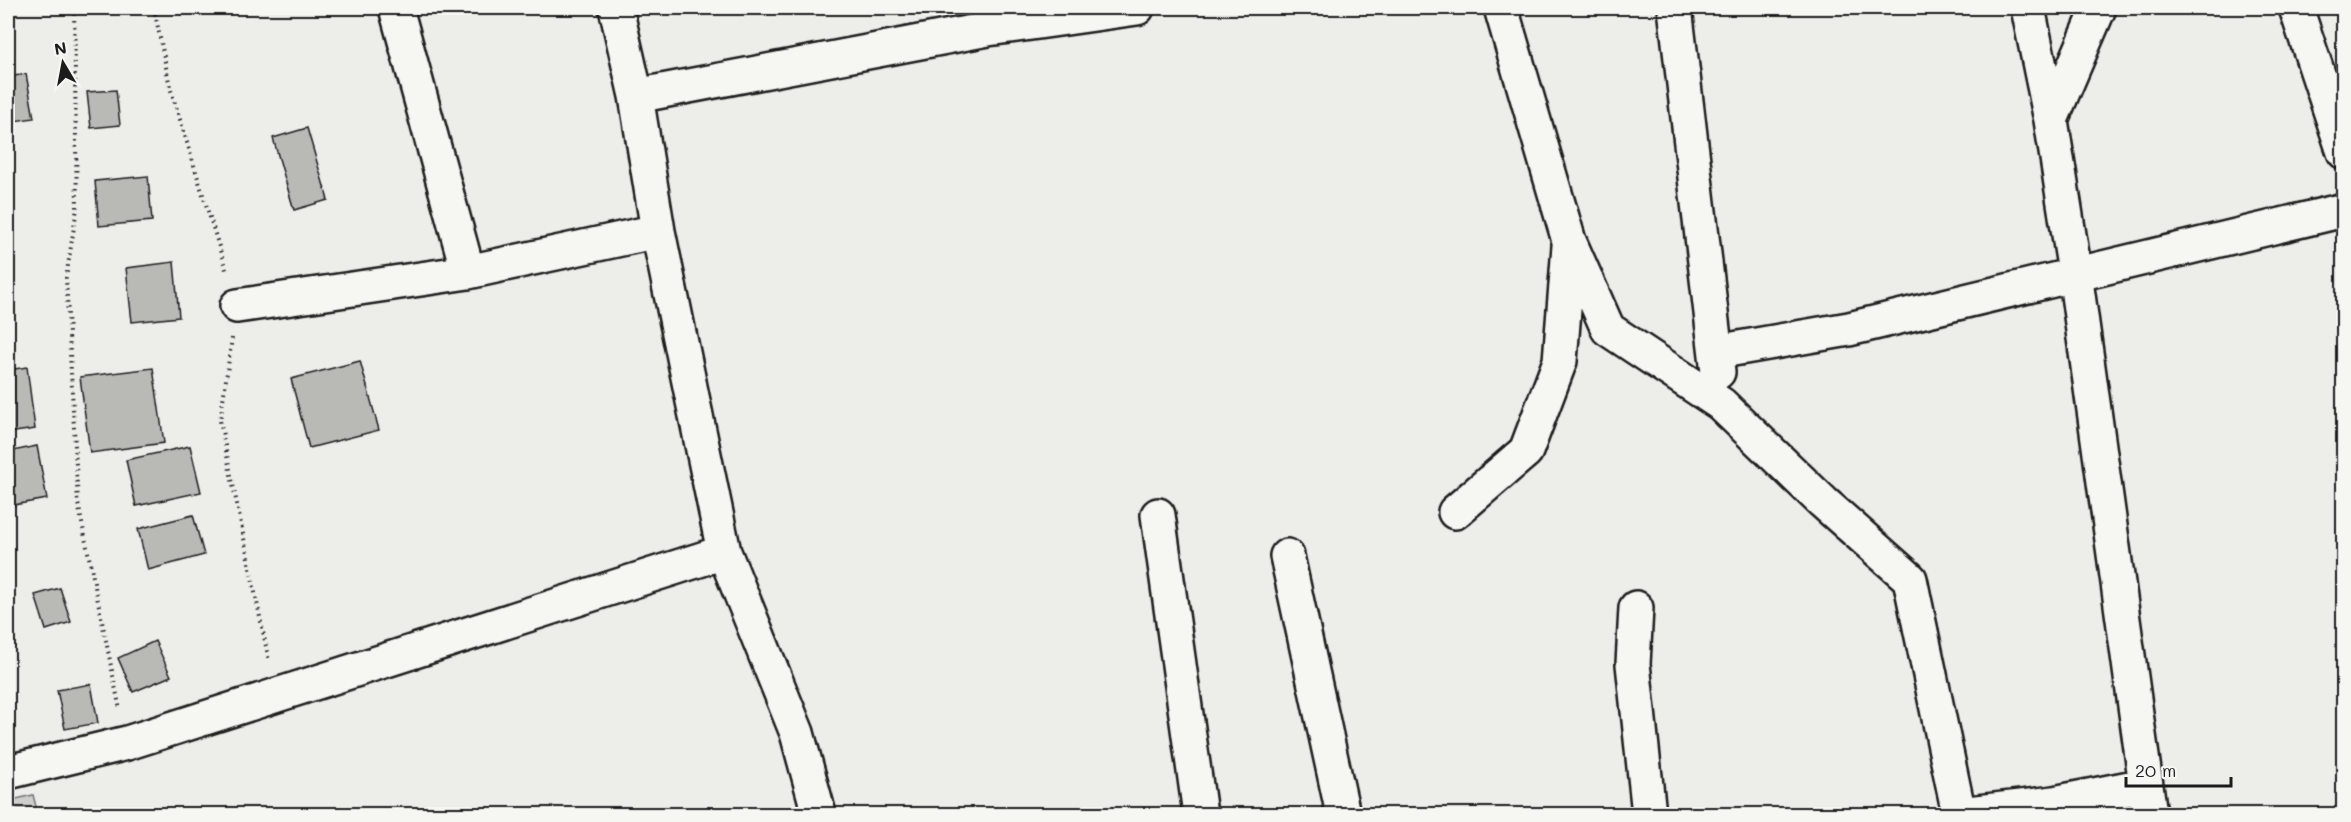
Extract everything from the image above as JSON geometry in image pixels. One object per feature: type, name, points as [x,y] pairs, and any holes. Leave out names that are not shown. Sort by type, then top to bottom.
[{"type":"street","points":[[396,8],[468,272]]},
{"type":"street","points":[[616,8],[636,96],[658,231],[724,552],[797,733],[819,814]]},
{"type":"street","points":[[636,96],[986,18],[1137,8]]},
{"type":"street","points":[[1501,8],[1569,241],[1608,329],[1721,404],[1823,502],[1910,579],[1959,814],[2054,802],[2148,800],[2075,273],[2051,120],[2028,8]]},
{"type":"street","points":[[1675,8],[1721,404]]},
{"type":"street","points":[[2051,120],[2099,8]]},
{"type":"street","points":[[2296,8],[2343,152]]},
{"type":"street","points":[[1716,352],[1849,329],[2343,210]]},
{"type":"street","points":[[237,306],[468,272],[658,231]]},
{"type":"street","points":[[1455,512],[1526,451],[1560,361],[1569,241]]},
{"type":"street","points":[[1158,515],[1200,814]]},
{"type":"street","points":[[8,772],[127,743],[724,552]]},
{"type":"street","points":[[1287,556],[1343,814]]},
{"type":"street","points":[[1636,608],[1633,664],[1649,814]]},
{"type":"path","points":[[74,8],[77,208],[66,278],[78,503],[127,743]]},
{"type":"path","points":[[154,8],[170,87],[237,306],[220,421],[276,696]]},
{"type":"shaded area","points":[[33,795],[38,814],[8,814],[8,801]]},
{"type":"building","points":[[26,74],[34,118],[8,122],[8,77]]},
{"type":"building","points":[[116,90],[120,125],[91,128],[87,92]]},
{"type":"building","points":[[307,128],[328,200],[294,210],[273,138]]},
{"type":"building","points":[[148,176],[152,221],[99,226],[95,181]]},
{"type":"building","points":[[174,262],[179,317],[132,322],[126,268]]},
{"type":"building","points":[[360,361],[379,430],[309,448],[291,379]]},
{"type":"building","points":[[27,367],[35,429],[8,433],[8,370]]},
{"type":"building","points":[[153,368],[164,443],[90,453],[80,377]]},
{"type":"building","points":[[37,446],[47,499],[8,506],[8,452]]},
{"type":"building","points":[[190,446],[201,492],[136,506],[126,460]]},
{"type":"building","points":[[193,515],[204,555],[148,570],[138,529]]},
{"type":"building","points":[[60,588],[71,622],[46,630],[35,595]]},
{"type":"building","points":[[155,641],[171,676],[133,692],[118,658]]},
{"type":"building","points":[[91,684],[98,723],[65,729],[57,690]]}]
